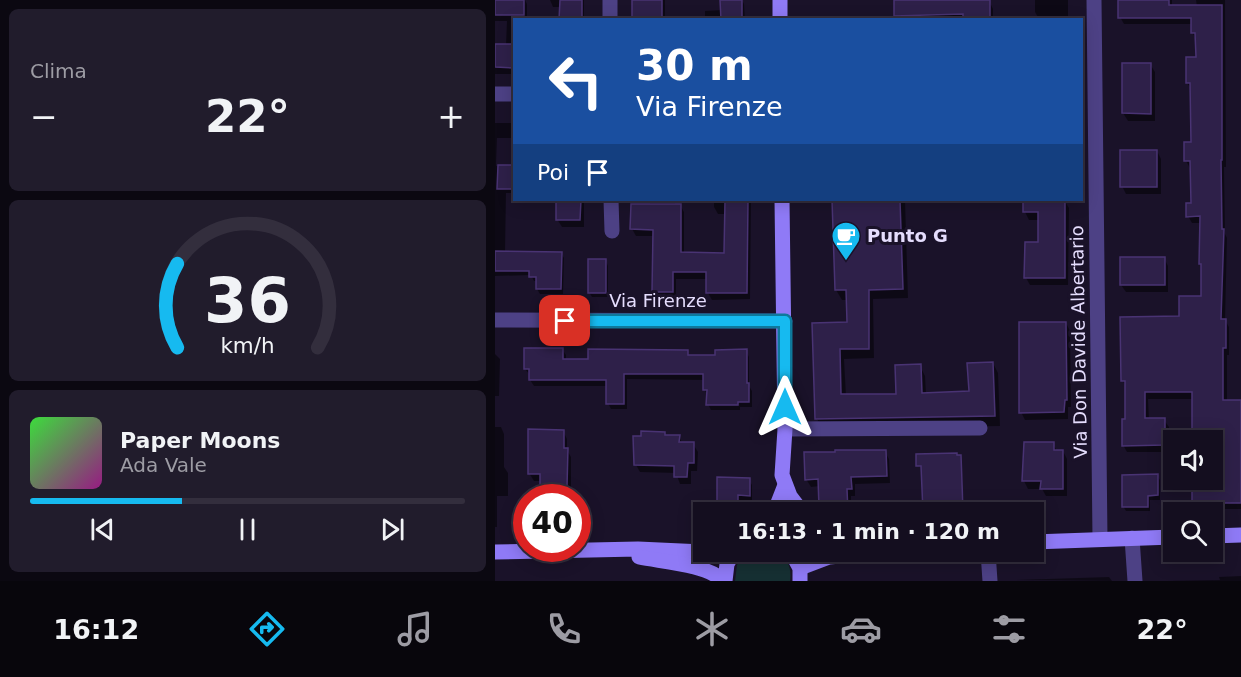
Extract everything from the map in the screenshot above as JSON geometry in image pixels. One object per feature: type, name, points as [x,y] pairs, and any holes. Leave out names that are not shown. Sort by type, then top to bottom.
[{"type":"street","points":[[610,0],[610,18]]},
{"type":"street","points":[[780,0],[780,18]]},
{"type":"street","name":"Via Don Davide Albertario","points":[[1094,0],[1101,539]]},
{"type":"street","points":[[495,94],[513,94]]},
{"type":"street","points":[[611,201],[612,231]]},
{"type":"street","points":[[782,201],[785,429],[782,475],[794,502]]},
{"type":"street","name":"Via Firenze","points":[[495,320],[785,321]]},
{"type":"street","points":[[785,429],[980,428]]},
{"type":"street","points":[[778,502],[785,485]]},
{"type":"street","points":[[785,485],[785,502]]},
{"type":"street","points":[[1223,536],[1241,535]]},
{"type":"street","points":[[1044,542],[1163,537]]},
{"type":"street","points":[[1132,538],[1135,581]]},
{"type":"street","points":[[495,552],[638,549],[693,552]]},
{"type":"street","points":[[609,551],[696,568],[716,574],[724,581]]},
{"type":"street","points":[[724,581],[727,562]]},
{"type":"street","points":[[800,574],[820,562]]},
{"type":"street","points":[[989,562],[990,581]]},
{"type":"green space","points":[[739,562],[787,562],[790,581],[735,581]]},
{"type":"building","points":[[495,0],[524,0],[524,15],[495,15]]},
{"type":"building","points":[[560,0],[582,0],[582,18],[559,18]]},
{"type":"building","points":[[632,0],[662,0],[662,18],[632,18]]},
{"type":"building","points":[[720,0],[742,0],[742,18],[721,18]]},
{"type":"building","points":[[894,0],[990,0],[990,18],[963,18],[963,14],[894,16]]},
{"type":"building","points":[[1118,0],[1169,0],[1169,5],[1222,5],[1221,160],[1222,229],[1224,229],[1221,319],[1226,319],[1226,348],[1223,348],[1223,400],[1241,400],[1241,503],[1192,502],[1192,490],[1223,490],[1223,430],[1192,430],[1192,392],[1145,392],[1145,418],[1165,418],[1163,445],[1122,446],[1125,381],[1121,381],[1120,317],[1179,316],[1179,296],[1201,296],[1201,264],[1199,264],[1200,216],[1186,217],[1186,203],[1191,203],[1190,161],[1184,161],[1184,142],[1191,142],[1190,83],[1186,83],[1186,57],[1196,57],[1195,33],[1191,33],[1191,18],[1118,18]]},
{"type":"building","points":[[495,44],[513,44],[513,68],[495,67]]},
{"type":"building","points":[[1122,63],[1151,63],[1151,114],[1122,113]]},
{"type":"building","points":[[1120,150],[1157,150],[1157,187],[1120,187]]},
{"type":"building","points":[[498,165],[513,165],[513,189],[497,189]]},
{"type":"building","points":[[556,201],[581,201],[580,220],[556,220]]},
{"type":"building","points":[[725,201],[748,201],[747,293],[706,293],[706,272],[673,272],[673,292],[652,292],[653,230],[630,229],[631,204],[681,204],[681,252],[724,253]]},
{"type":"building","points":[[832,201],[900,201],[903,289],[869,290],[869,349],[840,349],[841,394],[896,394],[895,365],[921,364],[922,393],[969,391],[967,363],[993,362],[995,416],[815,419],[812,323],[847,322],[846,290],[835,290]]},
{"type":"building","points":[[1023,201],[1065,201],[1065,278],[1024,278],[1025,242],[1038,242],[1038,212],[1023,212]]},
{"type":"building","points":[[495,251],[562,252],[561,289],[536,289],[536,277],[529,277],[529,271],[495,271]]},
{"type":"building","points":[[1120,257],[1165,257],[1165,285],[1120,285]]},
{"type":"building","points":[[588,259],[606,259],[606,293],[588,293]]},
{"type":"building","points":[[1019,322],[1066,322],[1067,400],[1065,400],[1064,412],[1019,413]]},
{"type":"building","points":[[524,348],[563,348],[563,359],[588,359],[588,349],[688,350],[688,355],[715,355],[715,350],[747,349],[749,402],[738,402],[738,405],[706,405],[707,390],[703,390],[703,374],[624,374],[624,404],[606,404],[606,380],[529,380],[529,369],[524,369]]},
{"type":"building","points":[[528,429],[564,430],[564,448],[568,448],[567,484],[540,484],[540,474],[528,474]]},
{"type":"building","points":[[641,431],[680,435],[679,442],[694,442],[694,463],[688,463],[687,477],[674,477],[674,466],[634,465],[633,436],[641,436]]},
{"type":"building","points":[[1024,442],[1054,442],[1054,450],[1063,450],[1063,489],[1040,489],[1041,481],[1022,481]]},
{"type":"building","points":[[835,450],[886,450],[887,476],[851,477],[852,489],[847,489],[848,502],[819,502],[818,479],[805,480],[804,452],[835,452]]},
{"type":"building","points":[[957,453],[961,455],[963,502],[923,502],[921,466],[916,466],[916,454]]},
{"type":"building","points":[[1158,474],[1158,495],[1148,496],[1148,507],[1122,507],[1122,475]]},
{"type":"building","points":[[717,477],[750,478],[750,496],[738,495],[738,502],[717,502]]},
{"type":"place","name":"Punto G","points":[[846,262]]},
{"type":"route","points":[[565,321],[785,321],[785,407]]}]
